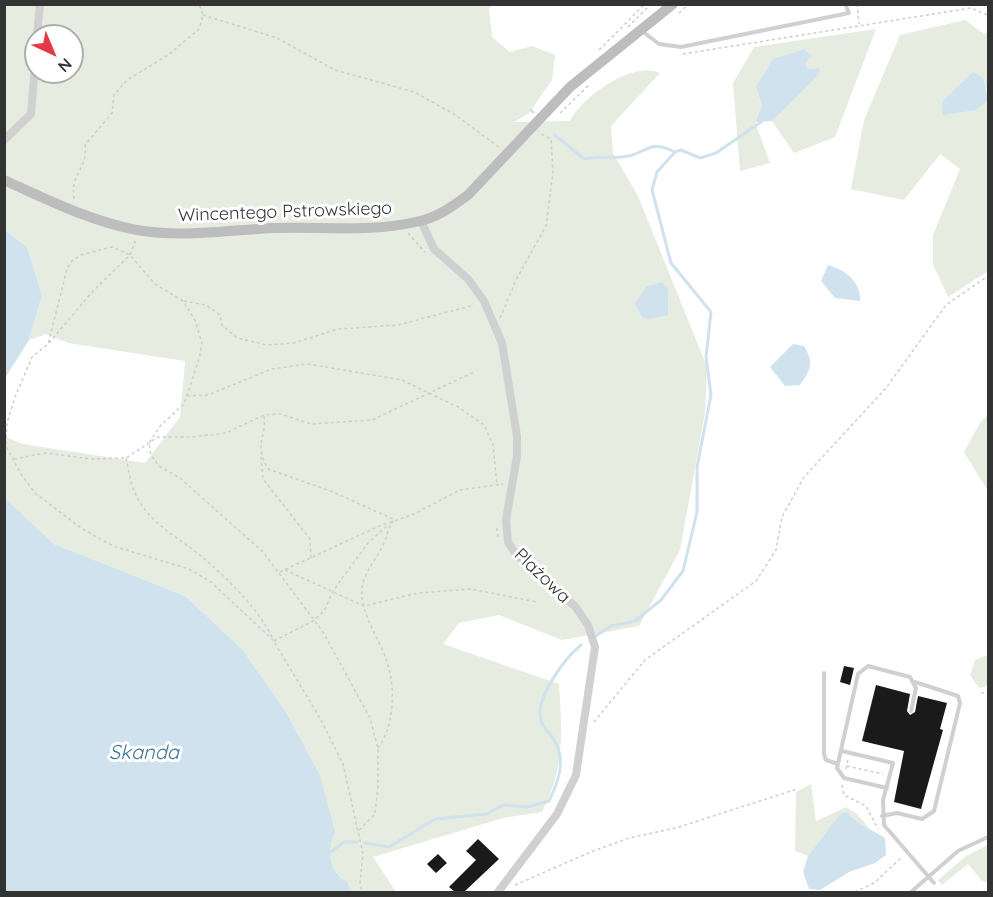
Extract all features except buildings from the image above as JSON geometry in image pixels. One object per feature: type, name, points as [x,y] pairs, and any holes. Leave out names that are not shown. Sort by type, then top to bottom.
[{"type":"street","points":[[38,24],[40,4]]},
{"type":"street","name":"Wincentego Pstrowskiego","points":[[4,180],[75,212],[139,230],[179,234],[272,228],[374,228],[422,221],[448,209],[468,195],[570,87],[673,4]]},
{"type":"street","points":[[4,140],[31,114],[33,84]]},
{"type":"street","name":"Plażowa","points":[[422,221],[434,249],[468,279],[484,301],[496,324],[506,359],[515,421],[517,456],[506,520],[508,542],[515,553],[543,581],[583,616],[592,636],[595,660],[580,757],[571,789],[557,814],[498,892]]},
{"type":"lane","points":[[641,30],[659,44],[681,47],[849,13],[845,4]]},
{"type":"lane","points":[[882,816],[897,813],[922,819],[934,811],[960,703],[958,696],[952,693],[915,682],[904,674],[868,666],[858,674],[838,773],[844,778],[886,788]]},
{"type":"lane","points":[[824,673],[824,754],[826,760],[838,764]]},
{"type":"lane","points":[[911,711],[915,682]]},
{"type":"lane","points":[[842,751],[893,763],[882,816],[885,825],[934,883]]},
{"type":"lane","points":[[911,892],[958,851],[988,837]]},
{"type":"path","points":[[75,212],[72,184],[86,158],[85,145],[112,113],[114,95],[127,81],[168,55],[199,29],[203,15],[199,4]]},
{"type":"path","points":[[673,17],[689,4]]},
{"type":"path","points":[[857,4],[860,26]]},
{"type":"path","points":[[676,53],[687,54],[805,32],[860,26],[971,8],[988,15]]},
{"type":"path","points":[[203,15],[278,38],[335,70],[414,92],[454,114],[508,155]]},
{"type":"path","points":[[554,119],[594,80]]},
{"type":"path","points":[[496,324],[517,278],[546,226],[554,172],[551,139],[538,133]]},
{"type":"path","points":[[139,230],[130,255],[92,292],[48,344],[32,357],[7,423],[6,446],[35,493],[81,528],[113,546],[189,570],[211,582],[274,641]]},
{"type":"path","points":[[48,344],[50,329],[58,311],[61,285],[72,261],[102,248],[112,247],[130,255],[155,284],[183,301],[206,304],[220,315],[222,325],[237,338],[267,345],[294,343],[338,329],[398,325],[474,305]]},
{"type":"path","points":[[591,724],[645,660],[756,581],[776,550],[782,517],[804,477],[886,388],[946,305],[988,276]]},
{"type":"path","points":[[183,301],[195,321],[202,343],[199,359],[184,404],[161,425],[149,443],[151,455],[159,466],[180,478],[199,497],[219,512],[280,572],[323,632],[370,718],[378,748],[375,814],[359,830]]},
{"type":"path","points":[[186,396],[208,395],[272,369],[307,364],[402,380],[460,408],[484,425],[493,445],[497,485]]},
{"type":"path","points":[[13,459],[46,453],[91,459],[126,458],[158,437],[191,437],[226,433],[264,415],[281,414],[311,424],[372,420],[474,372]]},
{"type":"path","points":[[264,415],[265,423],[260,438],[263,478],[310,539],[311,558]]},
{"type":"path","points":[[261,456],[268,469],[343,496],[395,520]]},
{"type":"path","points":[[126,458],[135,493],[154,522],[203,558],[263,619],[321,720],[343,764],[359,830],[363,854],[360,882],[362,892]]},
{"type":"path","points":[[280,572],[395,520],[414,514],[460,490],[513,484]]},
{"type":"path","points":[[274,641],[313,621],[324,611],[333,591],[368,543],[395,520]]},
{"type":"path","points":[[378,748],[384,740],[391,719],[392,690],[387,660],[361,594],[363,580],[385,542],[388,528],[395,520]]},
{"type":"path","points":[[285,570],[364,606],[418,593],[471,589],[537,602]]},
{"type":"path","points":[[981,693],[988,692]]},
{"type":"path","points":[[849,752],[841,786],[844,795],[866,806],[880,832]]},
{"type":"path","points":[[838,764],[890,776]]},
{"type":"path","points":[[515,885],[611,844],[676,828],[797,789]]},
{"type":"path","points":[[898,851],[909,864]]},
{"type":"path","points":[[855,892],[874,883],[902,856]]},
{"type":"shaded area","points":[[5,5],[492,5],[489,8],[492,37],[510,52],[532,46],[555,55],[552,80],[529,113],[514,122],[570,121],[586,101],[609,83],[636,72],[660,73],[611,126],[613,153],[638,196],[707,367],[705,413],[680,550],[639,626],[562,640],[499,615],[459,623],[443,644],[559,684],[560,750],[555,780],[542,812],[503,818],[373,857],[396,892],[351,892],[348,882],[337,873],[330,861],[330,841],[334,835],[320,775],[286,712],[242,649],[185,596],[54,544],[5,498],[5,437],[23,444],[145,463],[180,417],[185,361],[68,343],[46,334],[29,340],[42,295],[27,247],[5,230]]},
{"type":"shaded area","points":[[965,20],[984,34],[988,32],[988,97],[984,79],[976,110],[988,100],[988,271],[948,297],[933,264],[933,235],[960,169],[940,154],[904,200],[851,189],[864,120],[900,35]]},
{"type":"shaded area","points":[[876,29],[835,137],[794,153],[772,121],[820,68],[808,70],[805,64],[756,87],[762,106],[755,122],[770,163],[740,171],[733,83],[754,47]]},
{"type":"shaded area","points":[[988,415],[988,491],[964,452],[981,421]]},
{"type":"shaded area","points":[[988,655],[988,686],[979,688],[970,675],[975,660]]},
{"type":"shaded area","points":[[811,784],[816,821],[846,807],[857,814],[870,829],[860,827],[839,815],[808,856],[795,851],[796,792]]},
{"type":"shaded area","points":[[988,845],[988,883],[982,881],[968,864],[942,885],[938,880],[966,856]]},
{"type":"water","points":[[805,49],[811,56],[805,64],[808,69],[820,68],[818,75],[772,121],[755,122],[762,106],[756,87],[773,59]]},
{"type":"water","points":[[973,72],[984,79],[988,100],[976,110],[943,115],[942,102]]},
{"type":"water","points":[[5,230],[27,247],[42,295],[29,340],[5,378]]},
{"type":"water","points":[[828,265],[851,277],[858,288],[860,301],[835,298],[821,281]]},
{"type":"water","points":[[662,282],[668,289],[668,315],[649,319],[642,317],[635,304],[646,287]]},
{"type":"water","points":[[793,344],[804,346],[810,366],[800,385],[785,386],[770,367]]},
{"type":"water","name":"Skanda","points":[[5,498],[54,544],[185,596],[242,649],[286,712],[320,775],[335,832],[330,853],[331,860],[336,872],[348,882],[351,892],[5,892]]},
{"type":"water","points":[[846,812],[860,824],[885,838],[886,855],[875,863],[849,872],[820,890],[809,889],[803,872],[808,856],[839,815]]},
{"type":"waterway","points":[[594,637],[611,626],[635,621],[661,600],[683,571],[697,512],[697,467],[711,395],[706,357],[711,312],[671,263],[652,190],[657,172],[675,152],[681,150],[700,158],[716,153],[761,122]]},
{"type":"waterway","points":[[555,135],[584,159],[630,156],[653,147],[666,148],[675,152]]},
{"type":"waterway","points":[[365,843],[389,847],[435,819],[487,814],[503,805],[527,807],[549,801],[558,779],[561,763],[558,748],[541,721],[542,702],[559,669],[581,645]]},
{"type":"waterway","points":[[328,854],[344,842],[357,842]]}]
